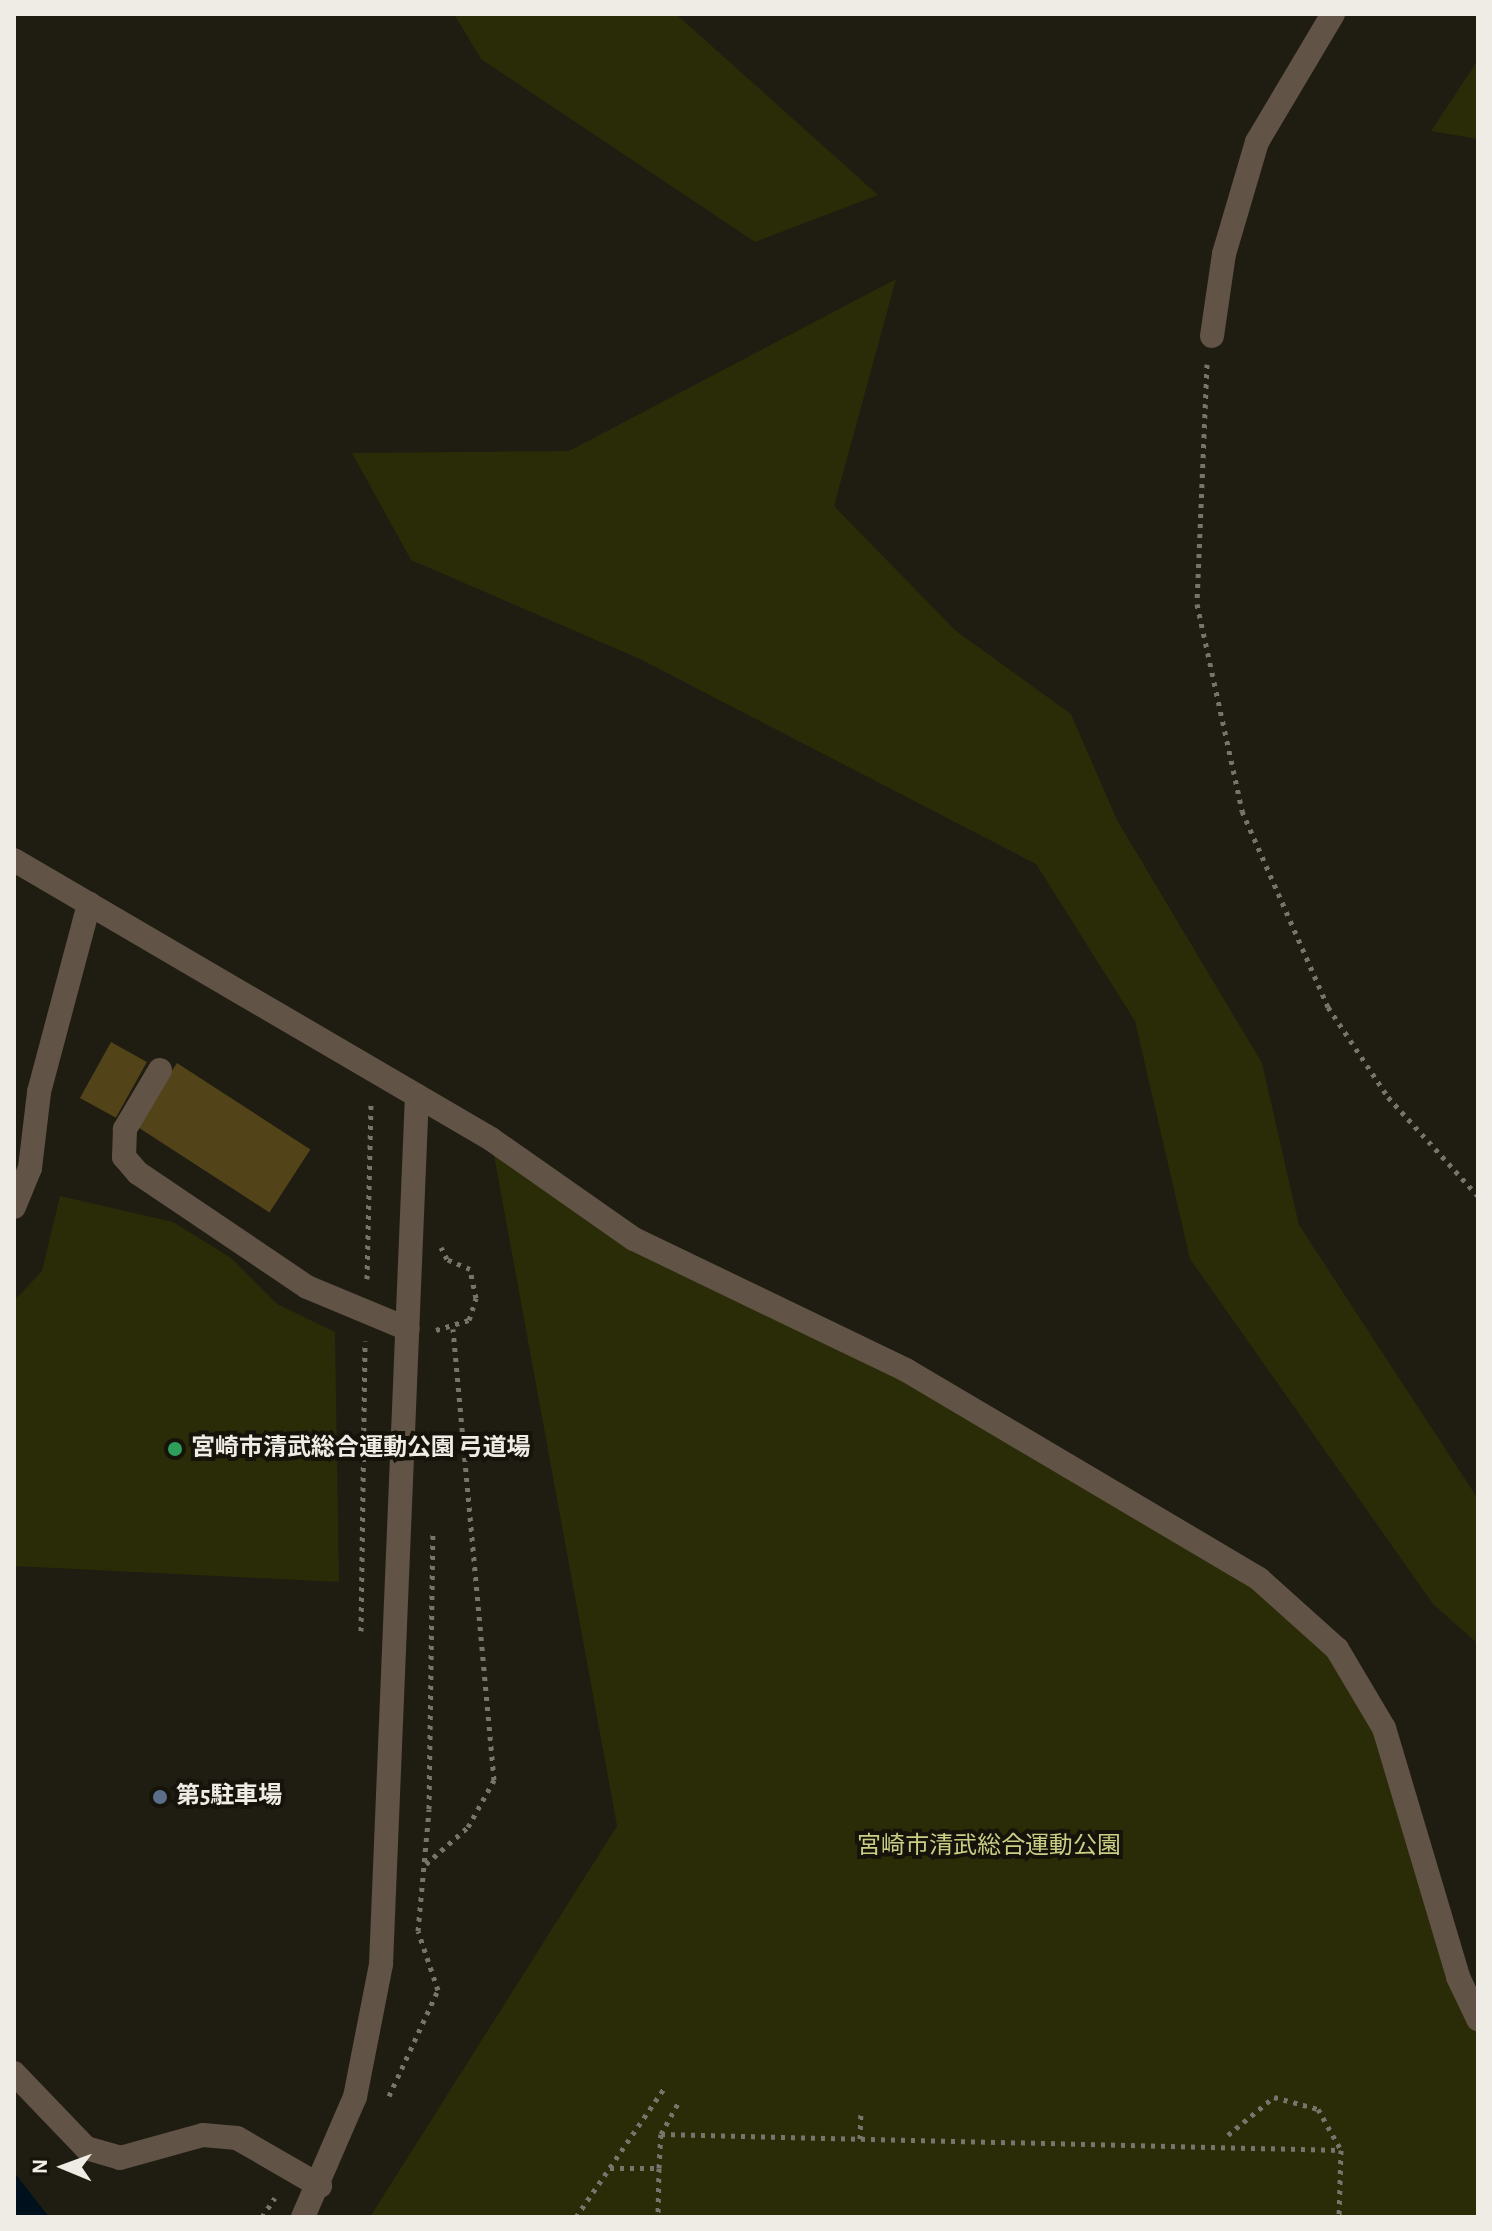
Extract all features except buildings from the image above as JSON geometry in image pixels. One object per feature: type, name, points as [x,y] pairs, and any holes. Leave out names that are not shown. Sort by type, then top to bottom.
[{"type":"street","points":[[1212,336],[1224,254],[1257,142],[1333,14]]},
{"type":"street","points":[[14,860],[417,1096],[634,1239],[906,1370],[1259,1579],[1337,1649],[1384,1728],[1458,1977],[1478,2019]]},
{"type":"street","points":[[14,1207],[30,1168],[39,1092],[89,904]]},
{"type":"street","points":[[160,1070],[125,1129],[124,1157],[138,1173],[307,1287],[408,1329]]},
{"type":"street","points":[[303,2217],[320,2186],[355,2097],[381,1964],[417,1096]]},
{"type":"street","points":[[14,2073],[86,2148],[120,2158],[203,2135],[237,2138],[320,2186]]},
{"type":"path","points":[[1212,336],[1200,400],[1197,604],[1242,811],[1328,1007],[1388,1097],[1478,1196]]},
{"type":"path","points":[[358,1093],[371,1101],[361,1650]]},
{"type":"path","points":[[426,1864],[468,1827],[494,1780],[453,1329]]},
{"type":"path","points":[[576,2217],[665,2087]]},
{"type":"path","points":[[1228,2135],[1274,2097],[1318,2109],[1341,2150],[1339,2217]]},
{"type":"path","points":[[658,2217],[661,2134],[679,2102]]},
{"type":"path","points":[[860,2139],[861,2110]]},
{"type":"path","points":[[661,2134],[1341,2150]]},
{"type":"path","points":[[610,2168],[659,2168]]},
{"type":"path","points":[[262,2217],[291,2169]]},
{"type":"green space","points":[[454,14],[676,14],[878,195],[755,242],[481,59]]},
{"type":"green space","points":[[1478,60],[1478,139],[1431,131]]},
{"type":"green space","points":[[896,279],[834,506],[956,631],[1071,714],[1117,820],[1262,1063],[1299,1225],[1478,1499],[1478,1644],[1433,1604],[1190,1259],[1135,1021],[1036,864],[640,659],[411,560],[352,453],[569,451]]},
{"type":"green space","name":"宮崎市清武総合運動公園","points":[[491,1139],[576,1200],[1151,1512],[1337,1649],[1384,1728],[1478,2016],[1478,2217],[370,2217],[617,1826]]},
{"type":"green space","name":"宮崎市清武総合運動公園 弓道場","points":[[60,1196],[173,1222],[231,1258],[277,1304],[335,1332],[339,1582],[14,1566],[14,1301],[42,1271]]},
{"type":"water","points":[[14,2172],[49,2217],[14,2217]]},
{"type":"place","name":"宮崎市清武総合運動公園 弓道場","points":[[175,1449]]},
{"type":"place","name":"第5駐車場","points":[[160,1797]]}]
